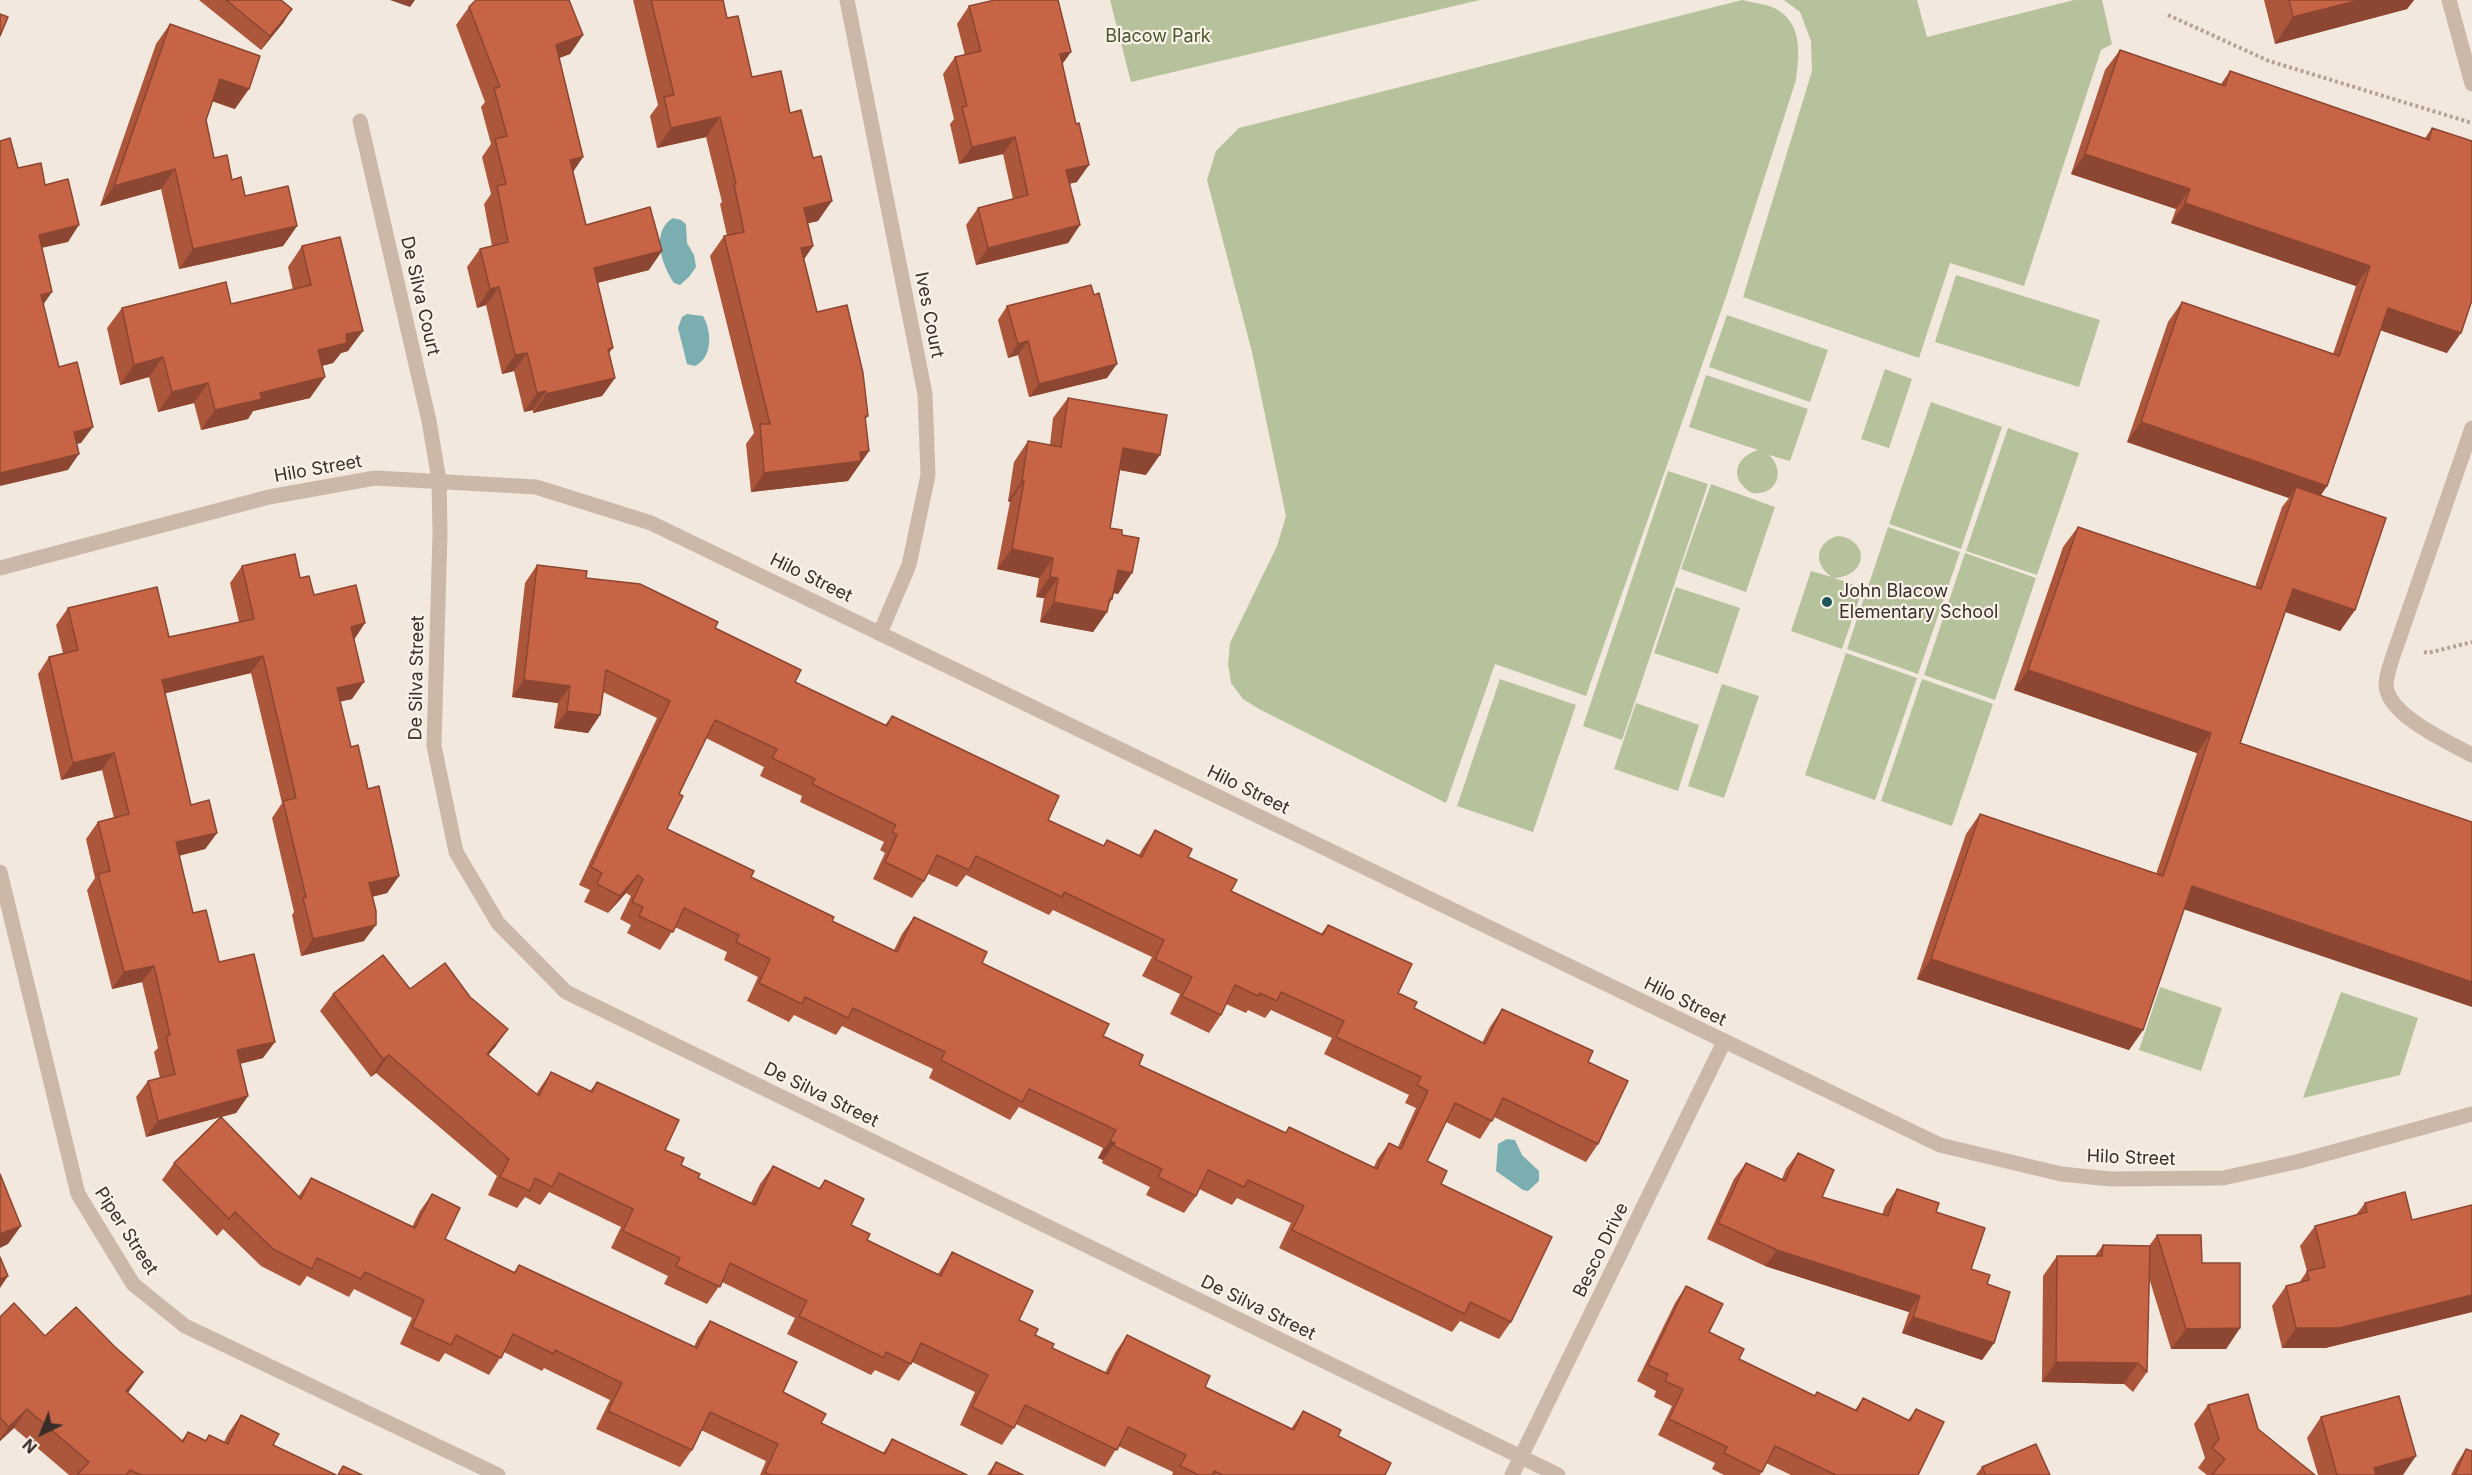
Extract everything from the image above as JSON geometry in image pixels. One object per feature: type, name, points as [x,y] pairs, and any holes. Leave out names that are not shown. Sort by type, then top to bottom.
[{"type":"street","name":"Ives Court","points":[[847,0],[925,394],[928,475],[909,565],[880,633]]},
{"type":"street","points":[[2449,0],[2472,84]]},
{"type":"street","name":"De Silva Court","points":[[360,121],[429,421],[439,480]]},
{"type":"street","points":[[2472,428],[2398,642],[2388,673],[2386,689],[2393,704],[2410,718],[2472,755]]},
{"type":"street","name":"Hilo Street","points":[[0,567],[269,497],[375,478],[536,487],[651,523],[1940,1145],[2061,1174],[2111,1179],[2223,1178],[2296,1162],[2472,1114]]},
{"type":"street","name":"De Silva Street","points":[[439,480],[440,533],[434,746],[456,852],[498,922],[566,992],[1558,1475]]},
{"type":"street","name":"Piper Street","points":[[0,872],[78,1194],[133,1284],[185,1326],[498,1475]]},
{"type":"street","name":"Besco Drive","points":[[1512,1475],[1724,1042]]},
{"type":"path","points":[[2168,15],[2269,61],[2472,123]]},
{"type":"path","points":[[2398,642],[2428,653],[2472,642]]},
{"type":"green space","name":"Blacow Park","points":[[1110,0],[1480,0],[1131,82]]},
{"type":"green space","points":[[1742,0],[1774,8],[1792,24],[1798,42],[1796,80],[1727,294],[1586,696],[1495,664],[1446,803],[1243,699],[1231,683],[1228,664],[1230,643],[1277,546],[1286,516],[1252,352],[1207,180],[1216,151],[1239,128]]},
{"type":"green space","points":[[1784,0],[1917,0],[1927,37],[2074,0],[2102,0],[2112,44],[2101,50],[2024,286],[1950,263],[1919,358],[1743,297],[1812,71],[1811,41],[1800,12]]},
{"type":"green space","points":[[1956,275],[2100,320],[2079,387],[1935,342]]},
{"type":"green space","points":[[1727,315],[1828,350],[1810,402],[1709,367]]},
{"type":"green space","points":[[1885,369],[1912,379],[1889,448],[1861,439]]},
{"type":"green space","points":[[1706,375],[1808,409],[1790,461],[1769,455],[1774,461],[1778,475],[1773,487],[1768,491],[1752,493],[1744,487],[1737,475],[1737,469],[1744,458],[1758,450],[1689,427]]},
{"type":"green space","points":[[1931,402],[2002,427],[1961,549],[1889,524]]},
{"type":"green space","points":[[2008,428],[2079,453],[2037,575],[1966,551]]},
{"type":"green space","points":[[1668,471],[1708,484],[1622,740],[1583,726]]},
{"type":"green space","points":[[1711,484],[1775,507],[1746,592],[1681,569]]},
{"type":"green space","points":[[1888,527],[1960,552],[1918,674],[1847,649]]},
{"type":"green space","points":[[1837,536],[1848,538],[1855,543],[1860,550],[1861,557],[1854,571],[1846,576],[1834,578],[1863,588],[1842,649],[1791,631],[1811,571],[1832,577],[1822,567],[1819,555],[1824,544]]},
{"type":"green space","points":[[1965,553],[2036,578],[1995,700],[1924,675]]},
{"type":"green space","points":[[1676,587],[1740,608],[1718,674],[1654,653]]},
{"type":"green space","points":[[1846,653],[1917,678],[1875,800],[1805,775]]},
{"type":"green space","points":[[1500,679],[1576,705],[1533,832],[1457,806]]},
{"type":"green space","points":[[1922,679],[1993,704],[1952,826],[1881,801]]},
{"type":"green space","points":[[1722,684],[1759,696],[1724,798],[1688,786]]},
{"type":"green space","points":[[1636,703],[1699,725],[1678,791],[1614,769]]},
{"type":"green space","points":[[2160,987],[2222,1008],[2201,1071],[2139,1050]]},
{"type":"green space","points":[[2341,992],[2418,1018],[2400,1075],[2303,1098]]},
{"type":"water","points":[[673,218],[686,224],[687,243],[694,255],[696,267],[680,285],[674,283],[670,276],[660,249],[662,232]]},
{"type":"water","points":[[687,314],[703,316],[708,329],[708,350],[701,362],[695,366],[687,364],[678,328],[682,317]]},
{"type":"water","points":[[1507,1139],[1515,1140],[1522,1155],[1539,1171],[1539,1181],[1528,1191],[1523,1190],[1496,1171],[1498,1144]]},
{"type":"building","points":[[226,0],[281,0],[292,9],[270,36]]},
{"type":"building","points":[[476,0],[569,0],[583,35],[556,45],[583,157],[570,160],[586,225],[650,207],[662,251],[594,268],[613,348],[608,349],[615,378],[546,394],[546,391],[537,393],[527,353],[515,355],[499,287],[490,289],[480,249],[508,242],[497,186],[506,184],[495,139],[507,136],[494,88],[500,87],[469,7]]},
{"type":"building","points":[[651,0],[723,0],[727,18],[738,16],[752,77],[781,71],[790,113],[801,110],[813,158],[821,156],[832,201],[804,208],[813,246],[801,248],[817,312],[847,305],[863,373],[868,416],[865,416],[869,451],[860,452],[861,461],[764,473],[760,424],[770,424],[724,236],[744,232],[734,185],[736,184],[720,117],[671,128],[664,97],[674,95]]},
{"type":"building","points":[[995,0],[1058,0],[1071,52],[1060,54],[1076,124],[1079,123],[1089,165],[1066,170],[1080,225],[988,248],[978,208],[1028,195],[1015,137],[972,147],[962,107],[967,106],[955,57],[981,51],[969,6]]},
{"type":"building","points":[[2289,0],[2360,0],[2293,17]]},
{"type":"building","points":[[0,14],[8,17],[0,36]]},
{"type":"building","points":[[170,24],[260,56],[249,89],[220,79],[206,120],[214,158],[227,155],[232,180],[241,177],[245,196],[288,186],[297,226],[193,249],[175,169],[114,186]]},
{"type":"building","points":[[2120,50],[2225,86],[2230,71],[2429,140],[2432,128],[2472,141],[2472,300],[2461,333],[2388,308],[2327,486],[2141,422],[2182,302],[2339,356],[2370,266],[2185,203],[2190,189],[2085,154]]},
{"type":"building","points":[[10,138],[18,168],[41,163],[45,185],[68,179],[79,225],[39,235],[52,292],[41,295],[59,367],[77,362],[93,427],[74,432],[79,454],[0,473],[0,141]]},
{"type":"building","points":[[340,237],[363,331],[346,334],[347,343],[318,350],[325,377],[260,393],[262,399],[215,410],[208,383],[172,392],[163,357],[134,365],[122,308],[226,282],[231,304],[311,285],[302,246]]},
{"type":"building","points":[[1091,285],[1094,295],[1099,293],[1117,364],[1039,384],[1028,341],[1018,344],[1007,306]]},
{"type":"building","points":[[1068,398],[1167,415],[1160,455],[1123,448],[1110,528],[1122,530],[1122,535],[1139,538],[1132,573],[1118,570],[1107,612],[1054,602],[1058,578],[1050,577],[1053,558],[1012,549],[1024,481],[1022,481],[1028,441],[1061,447]]},
{"type":"building","points":[[2296,487],[2386,518],[2355,610],[2293,589],[2240,743],[2472,822],[2472,982],[2192,886],[2143,1030],[1931,959],[1980,814],[2163,876],[2211,733],[2028,670],[2078,527],[2261,589]]},
{"type":"building","points":[[295,554],[300,578],[309,576],[314,595],[356,585],[365,623],[351,627],[364,682],[337,688],[351,747],[358,745],[368,789],[379,786],[399,876],[369,883],[376,911],[376,925],[313,939],[303,898],[306,897],[283,801],[296,798],[263,656],[162,680],[191,805],[209,800],[217,833],[176,842],[193,913],[206,910],[219,962],[254,954],[275,1042],[237,1050],[248,1096],[158,1121],[148,1081],[175,1074],[166,1036],[170,1035],[154,966],[124,972],[98,874],[110,871],[98,822],[129,814],[114,753],[73,763],[49,657],[78,650],[68,608],[157,587],[169,637],[254,619],[242,566]]},
{"type":"building","points":[[537,565],[587,571],[586,578],[640,584],[718,622],[715,628],[801,670],[795,682],[887,726],[892,716],[1059,796],[1048,820],[1104,846],[1107,840],[1142,857],[1155,830],[1192,849],[1188,857],[1237,880],[1231,891],[1323,935],[1328,925],[1412,964],[1398,993],[1417,1002],[1414,1008],[1485,1044],[1502,1009],[1593,1051],[1588,1062],[1628,1081],[1598,1144],[1503,1098],[1492,1121],[1455,1103],[1427,1161],[1447,1171],[1441,1184],[1552,1237],[1511,1322],[1470,1302],[1465,1314],[1292,1230],[1304,1206],[1248,1180],[1244,1187],[1208,1170],[1196,1196],[1158,1177],[1162,1169],[1114,1146],[1115,1143],[1110,1141],[1116,1130],[1029,1089],[1022,1102],[941,1060],[945,1052],[853,1008],[848,1018],[805,997],[802,1004],[759,983],[770,959],[736,942],[739,935],[684,908],[673,932],[639,916],[643,907],[632,902],[643,879],[638,875],[620,896],[597,884],[602,873],[591,867],[670,701],[606,670],[600,715],[567,711],[570,686],[524,680]],"holes":[[[715,720],[777,749],[772,758],[815,779],[812,784],[896,825],[892,832],[897,835],[885,862],[924,881],[937,855],[969,870],[976,856],[1062,897],[1064,892],[1164,940],[1155,959],[1192,977],[1182,996],[1221,1015],[1235,985],[1258,996],[1260,993],[1277,1001],[1281,992],[1344,1021],[1336,1037],[1421,1077],[1417,1085],[1428,1091],[1401,1149],[1389,1143],[1377,1169],[1289,1127],[1286,1133],[1139,1065],[1143,1055],[1103,1036],[1109,1024],[982,963],[987,952],[914,917],[897,952],[832,921],[834,917],[751,877],[754,871],[667,829],[683,796],[679,794]]]},
{"type":"building","points":[[383,955],[410,989],[445,963],[470,997],[508,1029],[487,1054],[539,1096],[551,1072],[592,1092],[597,1082],[679,1120],[665,1150],[684,1158],[681,1165],[700,1174],[698,1178],[755,1205],[773,1166],[820,1189],[825,1180],[864,1199],[851,1225],[870,1234],[867,1240],[941,1276],[952,1252],[1033,1291],[1019,1320],[1038,1329],[1035,1335],[1054,1344],[1052,1348],[1108,1374],[1127,1335],[1210,1376],[1205,1387],[1294,1430],[1303,1411],[1341,1430],[1338,1436],[1391,1463],[1385,1475],[1223,1475],[1214,1471],[1212,1475],[1199,1475],[1180,1466],[1186,1455],[1128,1427],[1117,1450],[1025,1405],[1014,1428],[972,1407],[988,1375],[921,1343],[911,1364],[886,1352],[884,1358],[799,1316],[807,1301],[730,1263],[720,1287],[676,1266],[680,1258],[623,1231],[633,1209],[559,1173],[552,1187],[535,1178],[530,1191],[500,1177],[509,1159],[389,1055],[383,1059],[333,994]]},
{"type":"building","points":[[221,1117],[301,1199],[311,1178],[415,1228],[432,1194],[460,1208],[445,1239],[515,1273],[519,1265],[697,1348],[710,1321],[797,1362],[783,1392],[826,1414],[821,1423],[885,1454],[892,1439],[967,1475],[770,1475],[765,1472],[778,1444],[710,1412],[692,1450],[608,1411],[622,1383],[555,1350],[554,1354],[513,1334],[501,1358],[456,1335],[451,1345],[412,1327],[424,1300],[365,1272],[361,1279],[317,1258],[312,1269],[273,1249],[235,1212],[229,1219],[174,1163]]},
{"type":"building","points":[[1798,1153],[1834,1170],[1822,1197],[1888,1216],[1897,1189],[1939,1203],[1936,1212],[1985,1228],[1971,1269],[1990,1275],[1987,1284],[2010,1292],[1994,1343],[1913,1317],[1920,1296],[1777,1250],[1718,1223],[1746,1163],[1785,1181]]},
{"type":"building","points":[[0,1174],[21,1226],[0,1234]]},
{"type":"building","points":[[2405,1192],[2412,1220],[2472,1205],[2472,1295],[2339,1328],[2296,1328],[2286,1286],[2309,1280],[2307,1271],[2325,1267],[2315,1226],[2367,1212],[2365,1203]]},
{"type":"building","points":[[2157,1235],[2201,1235],[2202,1263],[2240,1263],[2240,1328],[2186,1329]]},
{"type":"building","points":[[2103,1245],[2150,1246],[2147,1372],[2138,1363],[2056,1362],[2057,1256],[2102,1256]]},
{"type":"building","points":[[0,1257],[8,1276],[0,1279]]},
{"type":"building","points":[[1686,1286],[1723,1304],[1709,1332],[1744,1349],[1739,1359],[1815,1396],[1817,1392],[1857,1411],[1863,1398],[1910,1421],[1916,1409],[1944,1422],[1918,1475],[1836,1475],[1775,1446],[1762,1472],[1724,1453],[1727,1447],[1669,1419],[1683,1389],[1665,1381],[1668,1374],[1648,1365]]},
{"type":"building","points":[[14,1303],[45,1336],[76,1307],[143,1372],[126,1391],[183,1442],[188,1432],[206,1441],[209,1435],[228,1444],[241,1415],[279,1434],[273,1445],[336,1475],[141,1475],[130,1470],[126,1475],[77,1475],[89,1462],[27,1409],[9,1427],[0,1418],[0,1317]]},
{"type":"building","points":[[2248,1394],[2258,1429],[2315,1475],[2212,1475],[2225,1459],[2212,1448],[2219,1439],[2208,1405]]},
{"type":"building","points":[[2399,1396],[2416,1456],[2374,1468],[2376,1475],[2337,1475],[2321,1417]]},
{"type":"building","points":[[2036,1444],[2050,1475],[1986,1475],[1982,1467]]},
{"type":"building","points":[[2466,1449],[2472,1451],[2472,1475],[2455,1475]]},
{"type":"building","points":[[996,1462],[1023,1475],[990,1475]]},
{"type":"building","points":[[343,1466],[362,1475],[338,1475]]},
{"type":"place","name":"John Blacow Elementary School","points":[[1827,602]]}]
